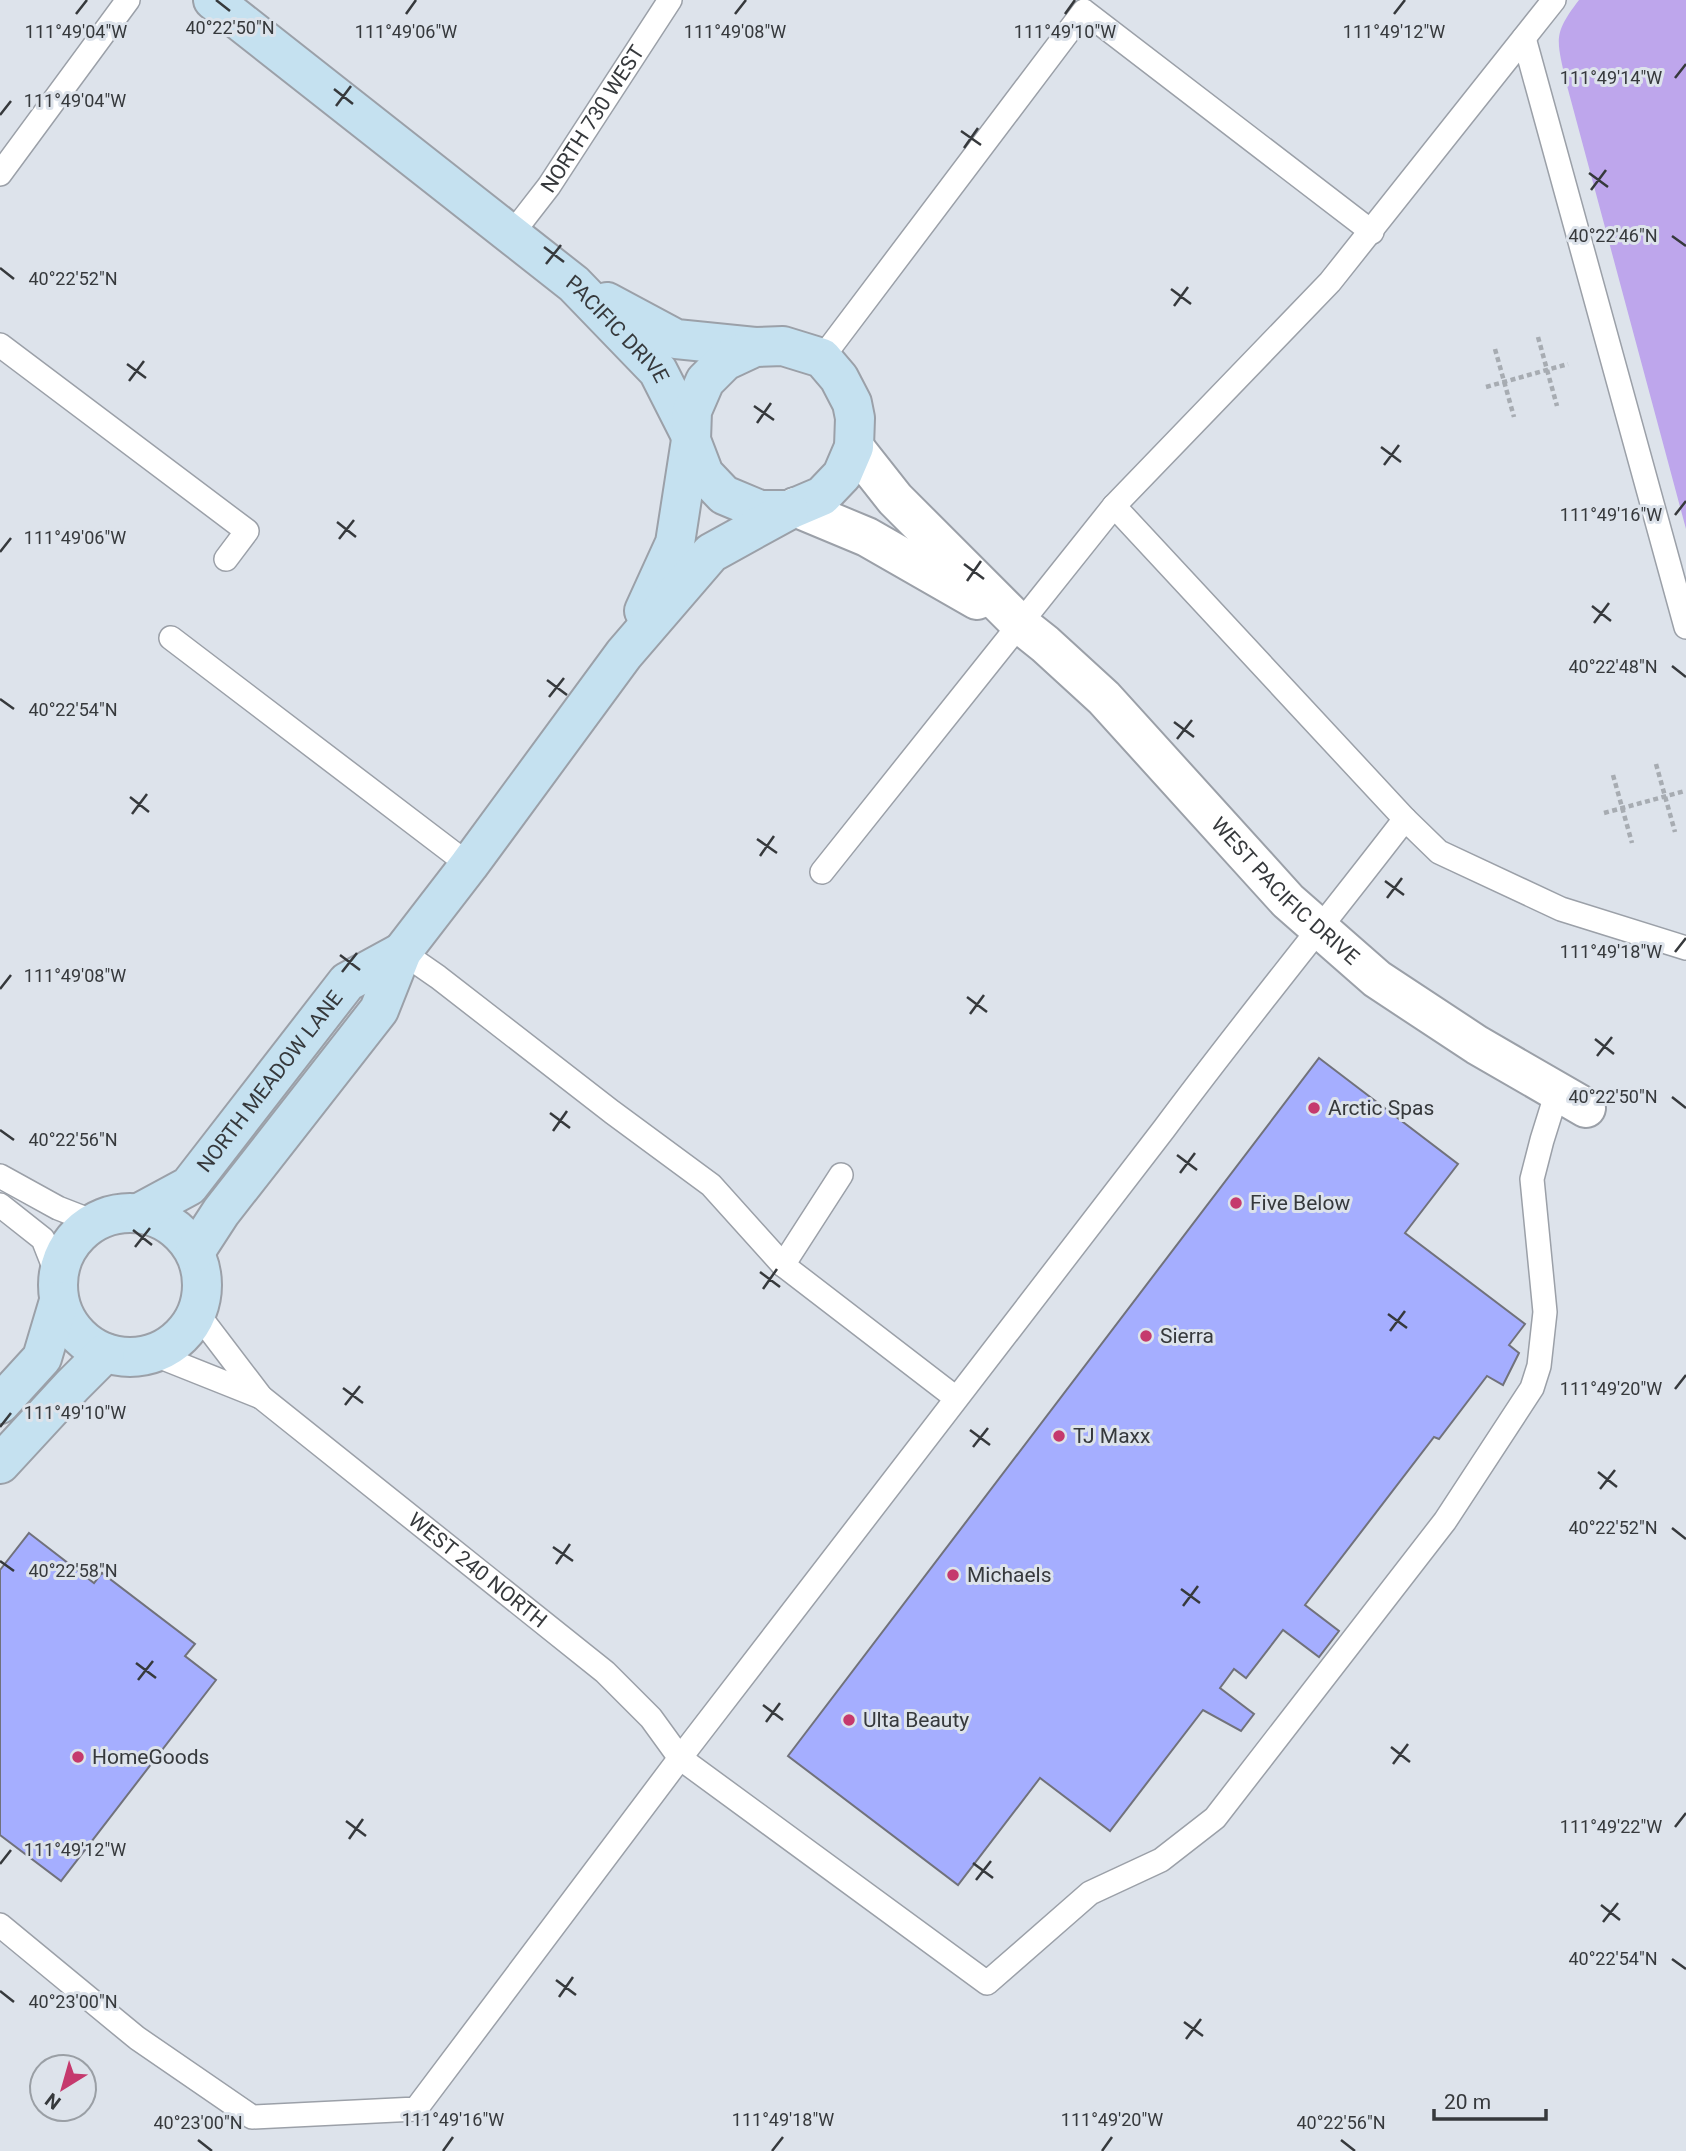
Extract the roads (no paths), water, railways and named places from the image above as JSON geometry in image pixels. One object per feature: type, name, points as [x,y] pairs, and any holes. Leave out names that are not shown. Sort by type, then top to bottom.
[{"type":"street","points":[[213,0],[574,284]]},
{"type":"street","name":"PACIFIC DRIVE","points":[[574,284],[676,339],[755,348]]},
{"type":"street","name":"PACIFIC DRIVE","points":[[574,284],[658,371],[691,438]]},
{"type":"street","points":[[783,346],[822,358],[839,377],[852,403],[855,418],[855,447],[842,475],[822,496],[792,508],[761,510],[724,495],[704,474],[691,438],[692,411],[705,381],[725,361],[755,348],[783,346]]},
{"type":"street","name":"NORTH MEADOW LANE","points":[[624,654],[675,543],[691,438]]},
{"type":"street","name":"WEST PACIFIC DRIVE","points":[[855,447],[895,499],[1021,625],[1104,698],[1279,892],[1377,979],[1477,1045],[1572,1100]]},
{"type":"street","name":"NORTH MEADOW LANE","points":[[195,1252],[221,1212],[379,1010],[402,952],[624,654],[711,553],[792,508]]},
{"type":"street","name":"WEST PACIFIC DRIVE","points":[[792,508],[867,537],[1021,625]]},
{"type":"street","name":"NORTH MEADOW LANE","points":[[139,1213],[188,1186],[347,982],[402,952]]},
{"type":"street","points":[[0,1404],[42,1358],[59,1289],[61,1261],[80,1232],[94,1222],[116,1214],[139,1213],[162,1220],[181,1233],[195,1252],[202,1272],[202,1293],[197,1313],[187,1331],[172,1345],[153,1354],[130,1357],[105,1353],[84,1341],[68,1323],[59,1289]]},
{"type":"street","points":[[0,1464],[105,1353]]},
{"type":"lane","points":[[0,174],[128,0]]},
{"type":"lane","name":"NORTH 730 WEST","points":[[511,235],[549,186],[670,0]]},
{"type":"lane","points":[[822,872],[1114,506],[1330,282],[1554,0]]},
{"type":"lane","points":[[822,358],[1084,11],[1372,232]]},
{"type":"lane","points":[[1524,38],[1686,627]]},
{"type":"lane","points":[[0,345],[247,531],[226,559]]},
{"type":"lane","points":[[1114,506],[1405,819],[1439,852],[1551,905],[1686,948]]},
{"type":"lane","points":[[171,638],[469,865]]},
{"type":"lane","points":[[0,1925],[137,2038],[252,2117],[415,2109],[1226,1045],[1321,929],[1405,819]]},
{"type":"lane","points":[[402,952],[711,1185],[783,1265],[956,1398]]},
{"type":"lane","name":"WEST 240 NORTH","points":[[197,1313],[261,1397],[605,1672],[650,1717],[680,1758],[987,1983],[1090,1893],[1161,1860],[1215,1818],[1445,1521],[1532,1388],[1539,1366],[1545,1312],[1532,1179],[1542,1140],[1572,1100]]},
{"type":"lane","points":[[783,1265],[841,1175]]},
{"type":"lane","points":[[0,1176],[58,1208],[94,1222]]},
{"type":"lane","points":[[0,1205],[43,1240],[59,1289]]},
{"type":"lane","name":"WEST 240 NORTH","points":[[153,1354],[261,1397]]},
{"type":"place","name":"Arctic Spas","points":[[1314,1108]]},
{"type":"place","name":"Five Below","points":[[1236,1203]]},
{"type":"place","name":"Sierra","points":[[1146,1336]]},
{"type":"place","name":"TJ Maxx","points":[[1059,1436]]},
{"type":"place","name":"Michaels","points":[[953,1575]]},
{"type":"place","name":"Ulta Beauty","points":[[849,1720]]},
{"type":"place","name":"HomeGoods","points":[[78,1757]]}]
